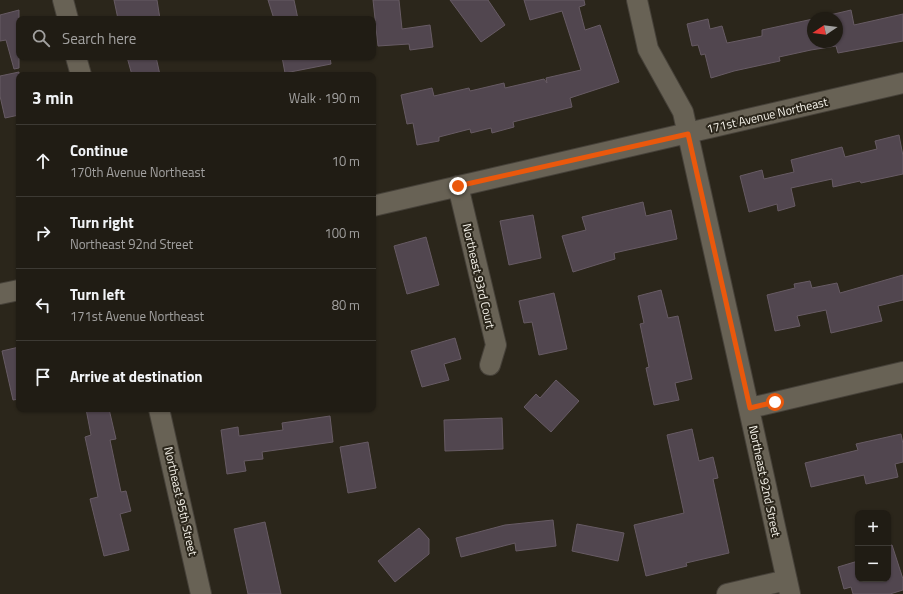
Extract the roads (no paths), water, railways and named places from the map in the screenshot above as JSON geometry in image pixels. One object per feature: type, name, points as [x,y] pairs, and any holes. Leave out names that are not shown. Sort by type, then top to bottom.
[{"type":"street","points":[[63,0],[67,16]]},
{"type":"street","name":"Northeast 92nd Street","points":[[637,0],[648,49],[683,112],[789,587]]},
{"type":"street","points":[[77,60],[80,72]]},
{"type":"street","name":"171st Avenue Northeast","points":[[376,205],[903,84]]},
{"type":"street","name":"Northeast 93rd Court","points":[[458,186],[496,345],[490,365]]},
{"type":"street","points":[[0,294],[16,291]]},
{"type":"street","points":[[750,408],[903,372]]},
{"type":"street","name":"Northeast 95th Street","points":[[160,412],[201,594]]},
{"type":"street","points":[[728,594],[789,587]]}]
